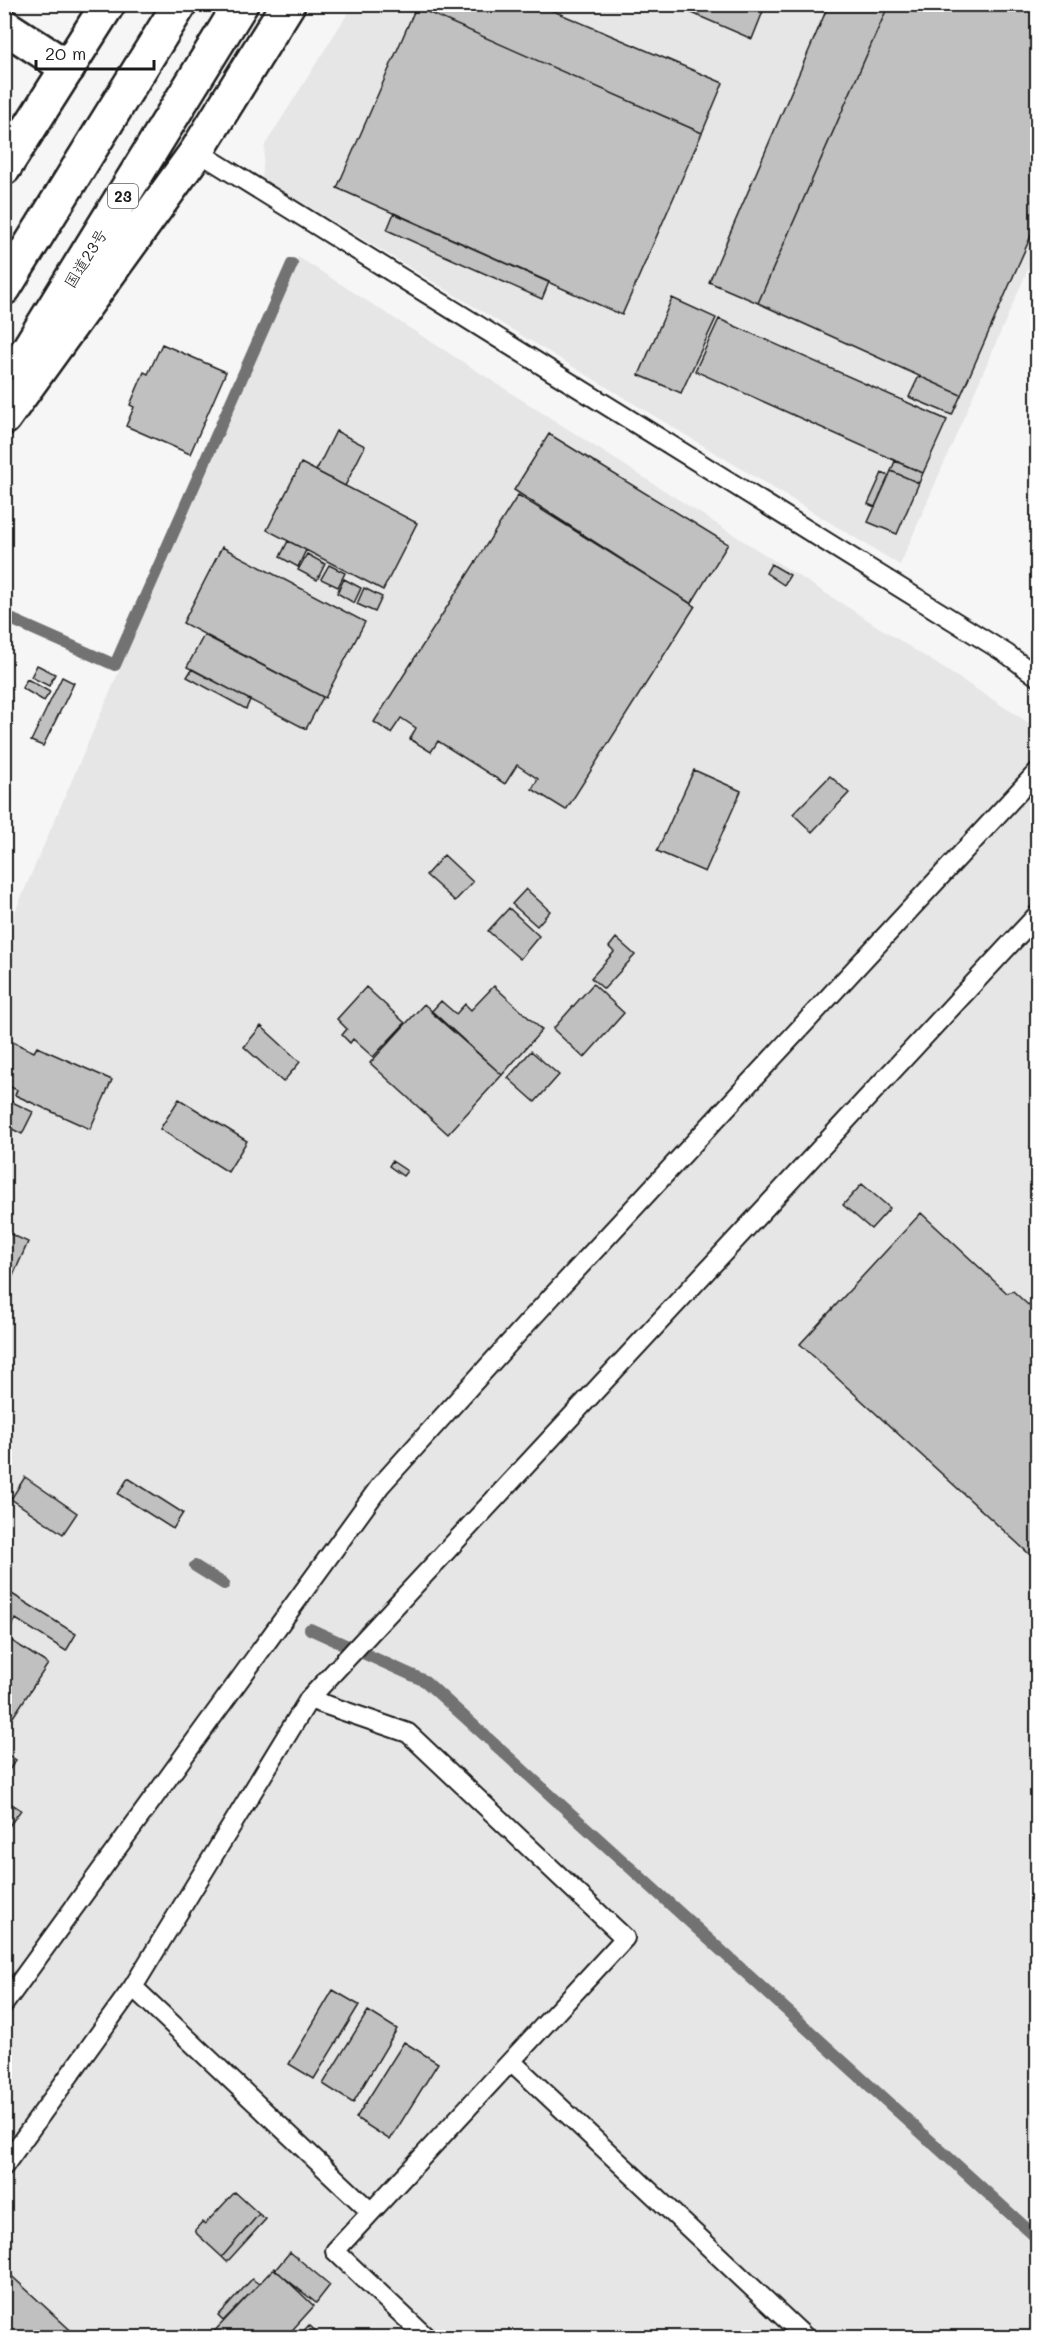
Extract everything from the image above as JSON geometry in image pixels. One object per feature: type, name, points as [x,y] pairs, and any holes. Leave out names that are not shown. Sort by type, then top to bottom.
[{"type":"main road","points":[[4,168],[108,4]]},
{"type":"main road","points":[[4,288],[180,4]]},
{"type":"main road","name":"国道23号","points":[[4,388],[241,4]]},
{"type":"main road","points":[[4,418],[197,151],[288,4]]},
{"type":"main road","points":[[4,26],[68,68]]},
{"type":"lane","points":[[197,151],[1007,654],[1038,676]]},
{"type":"lane","points":[[4,2004],[380,1485],[1038,771]]},
{"type":"lane","points":[[4,2166],[133,1987],[309,1699],[1038,914]]},
{"type":"lane","points":[[309,1699],[408,1733],[626,1938],[334,2251],[426,2337]]},
{"type":"lane","points":[[133,1987],[371,2212]]},
{"type":"lane","points":[[511,2061],[806,2337]]},
{"type":"shaded area","points":[[353,5],[1037,5],[1037,248],[900,565],[262,178],[265,145]]},
{"type":"shaded area","points":[[298,257],[1037,728],[1037,2337],[5,2338],[5,935]]},
{"type":"building","points":[[418,4],[537,4],[723,83],[702,133],[416,7]]},
{"type":"building","points":[[671,4],[766,4],[752,39]]},
{"type":"building","points":[[829,4],[889,4],[758,303],[709,282]]},
{"type":"building","points":[[889,4],[1038,4],[1038,220],[961,395],[758,303]]},
{"type":"building","points":[[416,7],[702,133],[622,315],[337,188]]},
{"type":"building","points":[[394,213],[549,282],[542,299],[387,230]]},
{"type":"building","points":[[672,298],[716,318],[681,393],[639,375]]},
{"type":"building","points":[[719,319],[947,420],[923,473],[695,371]]},
{"type":"building","points":[[162,344],[226,372],[190,454],[126,426],[134,407],[130,405],[144,372],[148,374]]},
{"type":"building","points":[[919,376],[961,395],[952,415],[909,397]]},
{"type":"building","points":[[336,431],[365,446],[345,486],[316,471]]},
{"type":"building","points":[[549,434],[728,544],[691,604],[514,490]]},
{"type":"building","points":[[895,461],[923,473],[919,483],[891,471]]},
{"type":"building","points":[[301,463],[417,523],[383,590],[267,530]]},
{"type":"building","points":[[891,471],[919,483],[897,534],[868,522]]},
{"type":"building","points":[[882,473],[889,476],[875,507],[868,504]]},
{"type":"building","points":[[518,495],[695,606],[566,810],[532,789],[538,779],[517,765],[505,784],[438,741],[431,752],[410,739],[416,728],[401,718],[391,733],[374,722]]},
{"type":"building","points":[[288,541],[306,550],[298,567],[280,557]]},
{"type":"building","points":[[222,547],[365,622],[325,698],[183,623]]},
{"type":"building","points":[[307,554],[325,564],[317,580],[298,570]]},
{"type":"building","points":[[771,564],[790,575],[784,585],[766,573]]},
{"type":"building","points":[[329,565],[345,573],[338,587],[321,579]]},
{"type":"building","points":[[344,579],[361,588],[354,603],[337,593]]},
{"type":"building","points":[[364,588],[382,597],[375,612],[357,604]]},
{"type":"building","points":[[204,635],[323,697],[306,729],[187,667]]},
{"type":"building","points":[[37,665],[55,674],[49,686],[31,677]]},
{"type":"building","points":[[192,669],[250,700],[246,709],[187,677]]},
{"type":"building","points":[[62,677],[74,683],[43,746],[31,741]]},
{"type":"building","points":[[27,679],[50,692],[44,701],[22,688]]},
{"type":"building","points":[[694,770],[741,791],[705,872],[657,851]]},
{"type":"building","points":[[830,776],[849,793],[812,832],[793,814]]},
{"type":"building","points":[[444,855],[473,882],[455,901],[426,875]]},
{"type":"building","points":[[526,889],[550,911],[537,926],[512,904]]},
{"type":"building","points":[[509,908],[539,936],[520,959],[488,931]]},
{"type":"building","points":[[616,938],[635,955],[604,989],[591,978],[614,952],[609,947]]},
{"type":"building","points":[[593,984],[624,1013],[584,1058],[553,1029]]},
{"type":"building","points":[[494,986],[542,1030],[502,1075],[431,1012],[441,1001],[456,1014],[465,1004],[471,1010]]},
{"type":"building","points":[[366,987],[405,1023],[373,1057],[353,1039],[350,1043],[342,1035],[347,1029],[337,1019]]},
{"type":"building","points":[[424,1004],[502,1075],[448,1134],[370,1063]]},
{"type":"building","points":[[261,1026],[300,1062],[283,1082],[244,1047]]},
{"type":"building","points":[[4,1038],[34,1052],[37,1047],[112,1080],[90,1129],[15,1095],[17,1090],[4,1084]]},
{"type":"building","points":[[531,1051],[559,1075],[535,1102],[508,1078]]},
{"type":"building","points":[[4,1098],[33,1112],[22,1134],[4,1125]]},
{"type":"building","points":[[179,1099],[247,1141],[228,1172],[160,1129]]},
{"type":"building","points":[[392,1161],[407,1171],[403,1176],[389,1166]]},
{"type":"building","points":[[862,1184],[890,1208],[871,1229],[843,1205]]},
{"type":"building","points":[[921,1213],[1007,1293],[1013,1291],[1038,1314],[1038,1562],[800,1344]]},
{"type":"building","points":[[4,1231],[28,1242],[12,1278],[4,1274]]},
{"type":"building","points":[[25,1477],[77,1513],[63,1534],[11,1499]]},
{"type":"building","points":[[128,1478],[183,1513],[173,1529],[118,1494]]},
{"type":"building","points":[[4,1589],[76,1634],[66,1651],[16,1619],[4,1638]]},
{"type":"building","points":[[9,1639],[48,1664],[13,1717],[4,1712],[4,1645]]},
{"type":"building","points":[[4,1752],[16,1760],[4,1777]]},
{"type":"building","points":[[4,1799],[21,1810],[4,1833]]},
{"type":"building","points":[[333,1990],[359,2005],[314,2079],[289,2064]]},
{"type":"building","points":[[368,2011],[397,2029],[353,2103],[323,2084]]},
{"type":"building","points":[[404,2042],[438,2063],[390,2140],[356,2118]]},
{"type":"building","points":[[235,2192],[259,2214],[222,2257],[195,2230],[202,2222],[205,2224]]},
{"type":"building","points":[[259,2214],[266,2219],[227,2262],[222,2257]]},
{"type":"building","points":[[290,2252],[330,2285],[316,2303],[275,2270]]},
{"type":"building","points":[[274,2268],[314,2306],[285,2338],[208,2338]]},
{"type":"building","points":[[4,2269],[79,2338],[4,2338]]},
{"type":"building","points":[[252,2279],[259,2284],[223,2321],[218,2316]]},
{"type":"building","points":[[309,2325],[323,2338],[297,2338]]},
{"type":"waterway","points":[[4,616],[115,665],[292,264]]},
{"type":"waterway","points":[[195,1566],[224,1584]]},
{"type":"waterway","points":[[310,1629],[425,1681],[1038,2239]]}]
